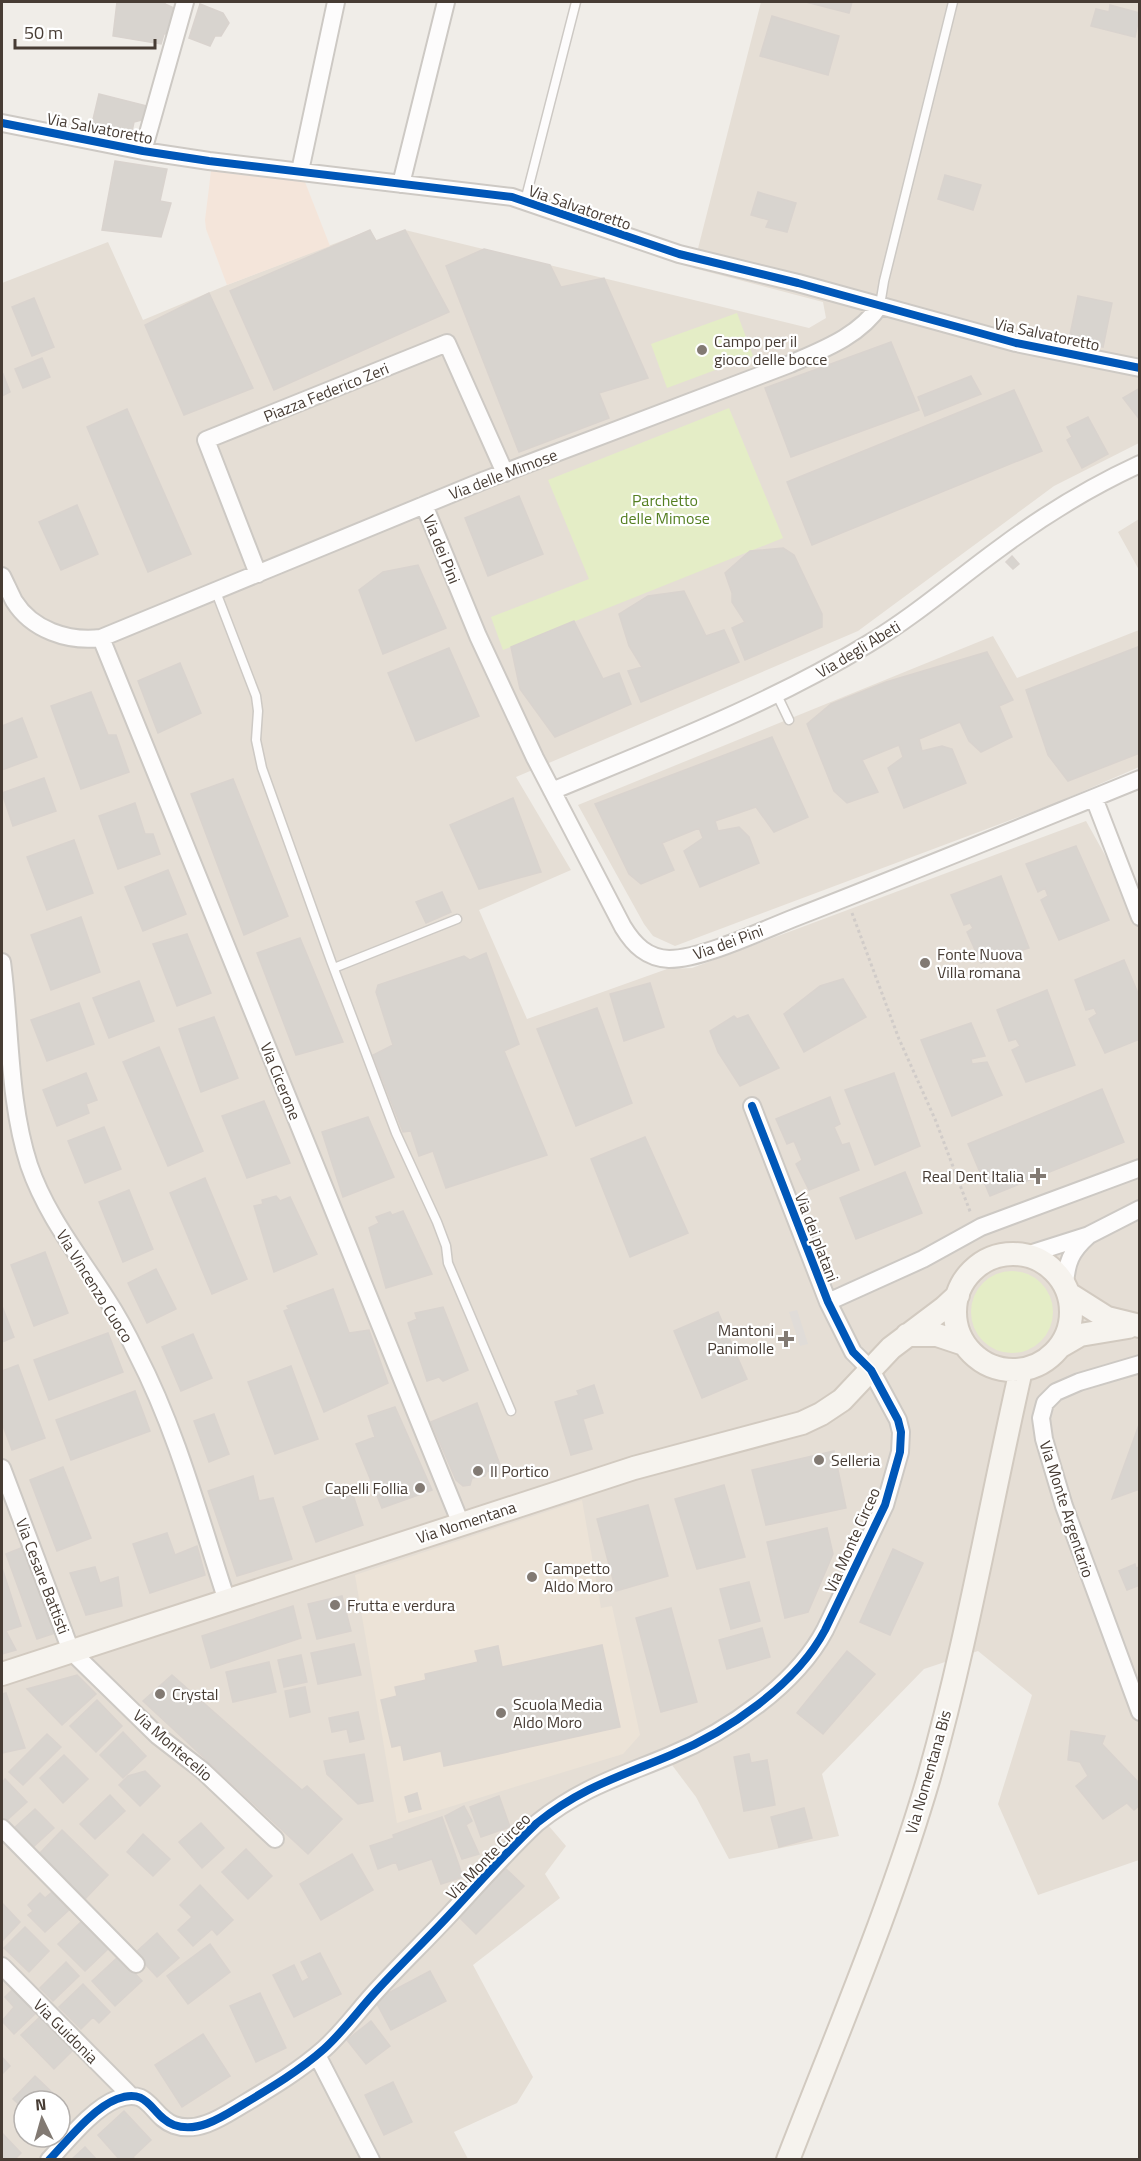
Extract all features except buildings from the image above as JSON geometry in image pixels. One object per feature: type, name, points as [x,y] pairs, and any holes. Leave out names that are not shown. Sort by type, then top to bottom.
[{"type":"main road","points":[[1004,1255],[1026,1255],[1042,1261],[1055,1272],[1067,1290],[1072,1312],[1069,1330],[1061,1346],[1049,1359],[1034,1367],[1004,1370],[989,1365],[975,1356],[964,1344],[957,1328],[955,1311],[957,1295],[964,1282],[972,1270],[984,1262],[1004,1255]]},
{"type":"main road","points":[[1067,1290],[1107,1318],[1137,1326]]},
{"type":"main road","name":"Via Nomentana","points":[[2,1674],[658,1461],[802,1423],[842,1400],[887,1351],[944,1308],[957,1295]]},
{"type":"main road","points":[[1061,1346],[1080,1335],[1137,1326]]},
{"type":"main road","points":[[907,1335],[938,1335],[964,1344]]},
{"type":"main road","name":"Via Nomentana Bis","points":[[788,2160],[897,1876],[928,1779],[969,1617],[1021,1370]]},
{"type":"street","points":[[144,151],[185,2]]},
{"type":"street","points":[[300,171],[336,2]]},
{"type":"street","points":[[401,184],[446,2]]},
{"type":"street","name":"Via Salvatoretto","points":[[2,123],[144,151],[209,161],[505,196],[652,246],[1016,343],[1140,368]]},
{"type":"street","name":"Via delle Mimose","points":[[2,576],[20,608],[39,625],[66,637],[101,638],[424,505],[812,355],[858,329],[870,319],[880,305]]},
{"type":"street","name":"Piazza Federico Zeri","points":[[258,574],[206,440],[217,435],[447,343],[505,473]]},
{"type":"street","name":"Via degli Abeti","points":[[552,791],[721,722],[777,695],[893,628],[1001,547],[1062,505],[1140,464]]},
{"type":"street","name":"Via dei Pini","points":[[424,505],[478,636],[552,791],[629,937],[644,952],[669,959],[690,956],[724,945],[890,881],[1140,779]]},
{"type":"street","name":"Via Cicerone","points":[[101,638],[461,1524]]},
{"type":"street","points":[[1094,798],[1140,917]]},
{"type":"street","name":"Via Vincenzo Cuoco","points":[[2,962],[17,1112],[32,1174],[52,1217],[113,1309],[149,1379],[172,1438],[227,1601]]},
{"type":"street","name":"Via dei platani","points":[[752,1106],[828,1302],[853,1352],[871,1370]]},
{"type":"street","name":"Via dei platani","points":[[828,1302],[913,1264],[981,1227],[1140,1168]]},
{"type":"street","points":[[1026,1255],[1089,1235],[1140,1209]]},
{"type":"street","points":[[1067,1290],[1069,1257],[1089,1235]]},
{"type":"street","name":"Via Monte Argentario","points":[[1140,1364],[1079,1382],[1056,1392],[1042,1408],[1041,1418],[1044,1439],[1064,1506],[1140,1712]]},
{"type":"street","name":"Via Monte Circeo","points":[[131,2096],[148,2101],[173,2125],[182,2127],[199,2126],[236,2109],[296,2071],[333,2040],[379,1988],[537,1823],[560,1805],[586,1789],[672,1755],[714,1734],[784,1683],[808,1659],[825,1630],[885,1505],[900,1452],[902,1438],[898,1420],[871,1370]]},
{"type":"street","name":"Via Cesare Battisti","points":[[2,1468],[71,1651]]},
{"type":"street","name":"Via Montecelio","points":[[71,1651],[158,1736],[202,1770],[275,1839]]},
{"type":"street","points":[[2,1828],[136,1964]]},
{"type":"street","name":"Via Guidonia","points":[[2,1966],[131,2096]]},
{"type":"street","points":[[317,2055],[371,2160]]},
{"type":"street","points":[[49,2160],[102,2107],[117,2099],[131,2096]]},
{"type":"lane","points":[[525,201],[576,2]]},
{"type":"lane","points":[[880,305],[953,2]]},
{"type":"lane","points":[[216,592],[256,696],[258,711],[256,740],[262,768],[334,968],[396,1133],[437,1222],[446,1246],[448,1263],[511,1411]]},
{"type":"lane","points":[[777,695],[789,720]]},
{"type":"lane","points":[[334,968],[457,920]]},
{"type":"path","points":[[851,911],[899,1039],[935,1119],[972,1215]]},
{"type":"shaded area","points":[[761,2],[1139,2],[1139,443],[1054,486],[858,631],[516,777],[571,870],[479,910],[527,1019],[667,969],[692,968],[1086,821],[1139,916],[1139,1860],[1038,1895],[998,1804],[1032,1695],[978,1651],[924,1669],[822,1774],[839,1836],[729,1859],[696,1797],[672,1765],[580,1799],[548,1825],[566,1846],[545,1874],[560,1898],[473,1965],[533,2077],[517,2103],[454,2132],[468,2159],[2,2160],[2,283],[108,242],[143,320],[370,230],[377,241],[405,230],[809,328],[826,318],[823,302],[693,268]]},
{"type":"shaded area","points":[[211,171],[305,182],[330,246],[227,285],[206,229]]},
{"type":"shaded area","points":[[1139,519],[1139,570],[1118,532]]},
{"type":"shaded area","points":[[1139,630],[1139,767],[1056,803],[675,946],[653,936],[644,924],[578,805],[993,636],[1017,678]]},
{"type":"shaded area","points":[[797,1310],[808,1344],[800,1346],[789,1312]]},
{"type":"shaded area","points":[[582,1500],[601,1608],[612,1606],[640,1735],[623,1754],[397,1823],[355,1575]]},
{"type":"green space","name":"Campo per il gioco delle bocce","points":[[737,313],[753,356],[667,388],[651,344]]},
{"type":"green space","name":"Parchetto delle Mimose","points":[[729,408],[783,538],[503,650],[491,617],[589,579],[548,480]]},
{"type":"green space","points":[[1012,1271],[1028,1274],[1041,1283],[1050,1296],[1053,1312],[1050,1328],[1041,1341],[1028,1350],[1012,1353],[996,1350],[983,1341],[974,1328],[971,1312],[974,1296],[983,1283],[996,1274]]},
{"type":"cycle path","points":[[2,123],[143,151],[209,161],[512,197],[679,254],[798,283],[1016,343],[1140,368]]},
{"type":"cycle path","points":[[49,2160],[90,2117],[117,2099],[137,2096],[166,2121],[182,2127],[191,2127],[207,2124],[223,2116],[282,2080],[331,2042],[388,1978],[537,1823],[585,1791],[715,1734],[778,1688],[797,1670],[812,1650],[825,1630],[885,1505],[900,1452],[901,1432],[898,1420],[871,1370],[853,1352],[828,1302],[752,1106]]},
{"type":"place","name":"Campo per il gioco delle bocce","points":[[702,350]]},
{"type":"place","name":"Fonte Nuova Villa romana","points":[[925,963]]},
{"type":"place","name":"Real Dent Italia","points":[[1038,1176]]},
{"type":"place","name":"Mantoni Panimolle","points":[[786,1339]]},
{"type":"place","name":"Selleria","points":[[819,1460]]},
{"type":"place","name":"Il Portico","points":[[478,1471]]},
{"type":"place","name":"Capelli Follia","points":[[420,1488]]},
{"type":"place","name":"Campetto Aldo Moro","points":[[532,1577]]},
{"type":"place","name":"Frutta e verdura","points":[[335,1605]]},
{"type":"place","name":"Crystal","points":[[160,1694]]},
{"type":"place","name":"Scuola Media Aldo Moro","points":[[501,1713]]}]
